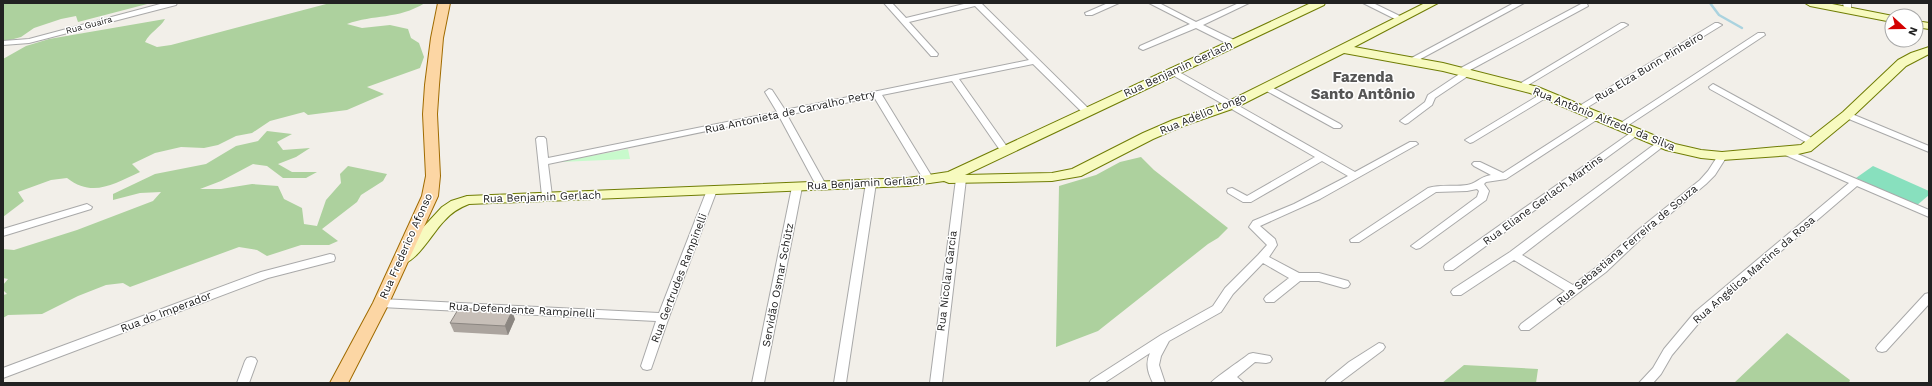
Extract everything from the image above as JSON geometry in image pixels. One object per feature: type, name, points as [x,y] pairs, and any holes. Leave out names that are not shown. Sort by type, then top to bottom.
[{"type":"main road","name":"Rua Frederico Afonso","points":[[339,383],[381,303],[424,212],[432,186],[432,85],[437,38],[444,3]]},
{"type":"street","name":"Rua Guaíra","points":[[3,43],[33,40],[173,3]]},
{"type":"street","points":[[888,3],[934,54]]},
{"type":"street","points":[[904,21],[976,3],[1087,112]]},
{"type":"street","points":[[1089,13],[1115,3]]},
{"type":"street","points":[[1153,3],[1233,43]]},
{"type":"street","points":[[1143,48],[1245,3]]},
{"type":"street","name":"Rua Benjamin Gerlach","points":[[400,261],[422,239],[443,212],[449,207],[460,202],[547,196],[871,183],[954,177],[1172,71],[1320,3]]},
{"type":"street","points":[[1366,3],[1402,19]]},
{"type":"street","name":"Rua Adélio Longo","points":[[954,177],[1052,177],[1076,173],[1154,133],[1231,105],[1433,3]]},
{"type":"street","points":[[1410,61],[1520,3]]},
{"type":"street","points":[[1810,3],[1847,7],[1884,17]]},
{"type":"street","points":[[1405,121],[1429,103],[1431,97],[1465,72],[1584,6]]},
{"type":"street","points":[[1520,86],[1624,25]]},
{"type":"street","name":"Rua Elza Bunn Pinheiro","points":[[1580,108],[1718,25]]},
{"type":"street","points":[[1621,126],[1761,35]]},
{"type":"street","name":"Rua Antônio Alfredo da Silva","points":[[1342,49],[1465,72],[1520,86],[1546,94],[1662,143],[1692,152],[1722,156],[1786,152],[1800,150],[1814,143],[1847,115],[1902,63],[1915,55],[1929,50]]},
{"type":"street","name":"Rua Antonieta de Carvalho Petry","points":[[544,162],[1036,61]]},
{"type":"street","points":[[1172,71],[1354,175]]},
{"type":"street","points":[[954,78],[1005,151]]},
{"type":"street","points":[[1266,87],[1338,126]]},
{"type":"street","points":[[1713,87],[1814,143]]},
{"type":"street","points":[[769,92],[821,185]]},
{"type":"street","points":[[877,94],[929,180]]},
{"type":"street","points":[[1470,140],[1546,94]]},
{"type":"street","points":[[1355,240],[1432,190],[1440,187],[1470,188],[1479,185],[1488,178],[1503,177],[1598,115]]},
{"type":"street","points":[[1847,115],[1929,149]]},
{"type":"street","name":"Rua Eliane Gerlach Martins","points":[[1449,267],[1636,132]]},
{"type":"street","points":[[541,139],[547,196]]},
{"type":"street","points":[[1458,292],[1514,255],[1662,143]]},
{"type":"street","points":[[1095,383],[1165,338],[1217,309],[1229,291],[1262,258],[1272,245],[1271,241],[1254,227],[1257,223],[1320,196],[1354,175],[1413,144]]},
{"type":"street","points":[[1786,152],[1929,214]]},
{"type":"street","name":"Rua Sebastiana Ferreira de Souza","points":[[1525,327],[1574,292],[1655,221],[1703,182],[1712,173],[1722,156]]},
{"type":"street","points":[[1232,191],[1248,200],[1322,157]]},
{"type":"street","points":[[1477,164],[1503,177]]},
{"type":"street","name":"Rua Nicolau Garcia","points":[[936,383],[954,177]]},
{"type":"street","name":"Rua Angélica Martins da Rosa","points":[[1645,383],[1657,371],[1668,352],[1699,315],[1856,182]]},
{"type":"street","points":[[840,383],[871,183]]},
{"type":"street","points":[[1416,246],[1482,198],[1484,191],[1479,185]]},
{"type":"street","name":"Servidão Osmar Schütz","points":[[758,383],[797,186]]},
{"type":"street","name":"Rua Gertrudes Rampinelli","points":[[646,366],[712,190]]},
{"type":"street","points":[[3,233],[87,207]]},
{"type":"street","points":[[1514,255],[1574,292]]},
{"type":"street","name":"Rua do Imperador","points":[[3,373],[265,275],[330,258]]},
{"type":"street","points":[[1262,258],[1297,277],[1319,277],[1344,284]]},
{"type":"street","points":[[1270,299],[1297,277]]},
{"type":"street","points":[[1882,348],[1929,297]]},
{"type":"street","name":"Rua Defendente Rampinelli","points":[[381,303],[664,317]]},
{"type":"street","points":[[1159,383],[1152,369],[1153,359],[1165,338]]},
{"type":"street","points":[[1331,383],[1353,364],[1379,347]]},
{"type":"street","points":[[1228,381],[1253,356],[1266,359]]},
{"type":"street","points":[[244,383],[251,361]]},
{"type":"green space","points":[[3,3],[151,3],[78,22],[76,16],[61,19],[34,28],[21,37],[3,42]]},
{"type":"green space","points":[[330,3],[425,3],[405,12],[347,24],[362,28],[390,25],[408,29],[411,38],[419,43],[424,57],[420,68],[367,87],[384,94],[347,110],[308,115],[304,112],[270,121],[252,133],[236,136],[218,145],[204,148],[181,147],[155,153],[132,164],[140,172],[121,181],[103,187],[86,187],[76,184],[67,178],[51,180],[18,192],[24,201],[3,217],[3,59],[26,46],[49,39],[165,19],[145,42],[157,47],[171,45]]},
{"type":"green space","points":[[267,131],[292,134],[277,142],[283,150],[310,148],[296,157],[278,164],[292,172],[317,172],[306,178],[283,178],[267,166],[253,164],[221,181],[200,189],[221,189],[252,184],[278,186],[284,199],[302,208],[304,224],[317,226],[326,200],[341,183],[340,174],[348,166],[387,174],[383,181],[361,195],[357,202],[322,229],[338,241],[329,245],[301,245],[267,256],[257,250],[239,247],[130,287],[123,283],[106,285],[78,296],[42,314],[8,315],[3,318],[3,295],[7,294],[3,290],[3,285],[8,279],[3,278],[3,249],[14,250],[77,230],[153,201],[161,192],[140,193],[113,200],[113,194],[155,174],[206,164],[236,146],[258,141]]},
{"type":"green space","points":[[628,149],[630,159],[559,162]]},
{"type":"green space","points":[[1141,157],[1154,170],[1228,228],[1218,238],[1208,244],[1098,331],[1056,347],[1059,186],[1096,175],[1120,162]]},
{"type":"green space","points":[[1873,166],[1929,191],[1929,195],[1916,206],[1856,178]]},
{"type":"green space","points":[[1787,333],[1850,380],[1849,383],[1734,383]]},
{"type":"green space","points":[[1464,365],[1538,369],[1536,383],[1442,383]]},
{"type":"building","points":[[459,308],[512,311],[505,326],[450,323]]},
{"type":"waterway","points":[[1710,3],[1719,15],[1742,28]]},
{"type":"district","name":"Fazenda Santo Antônio","points":[[1363,86]]}]
